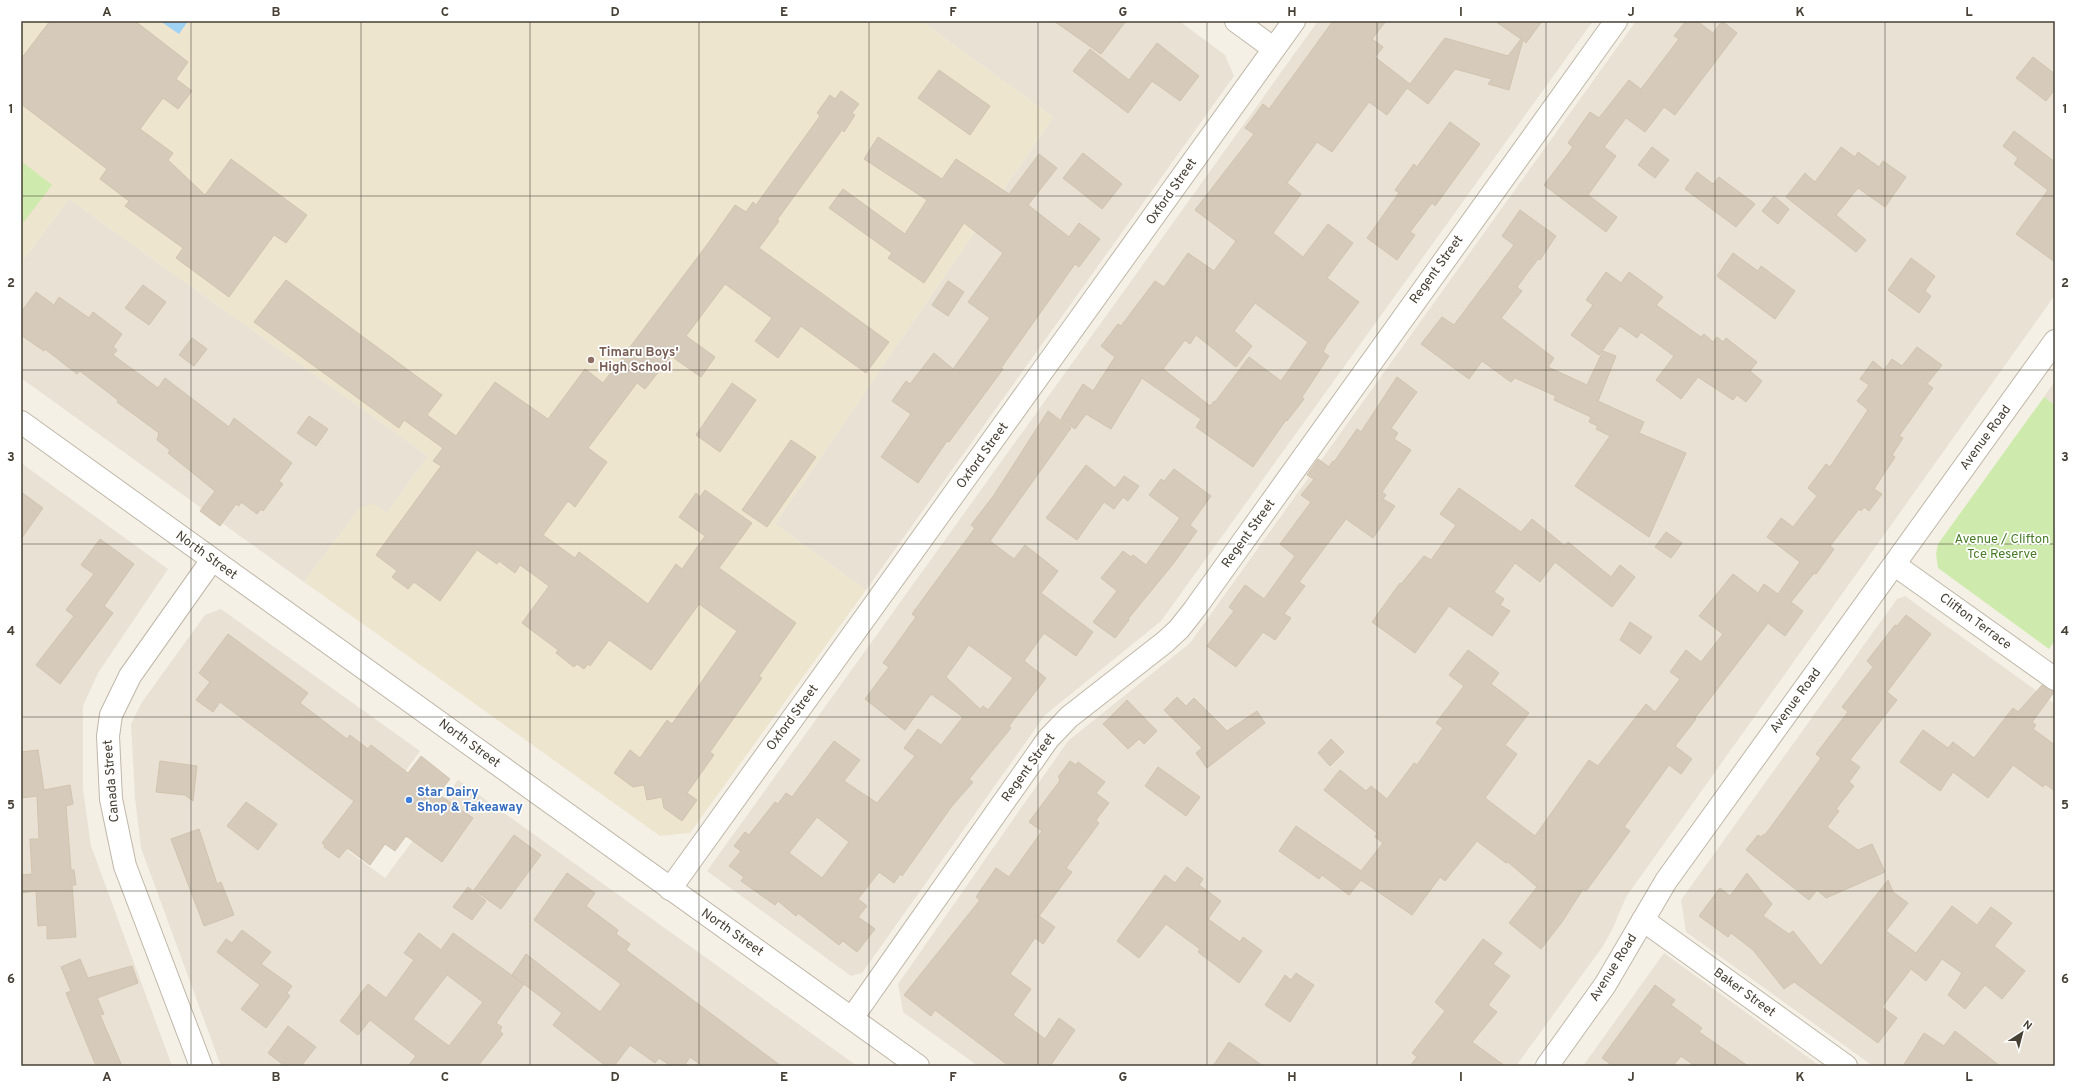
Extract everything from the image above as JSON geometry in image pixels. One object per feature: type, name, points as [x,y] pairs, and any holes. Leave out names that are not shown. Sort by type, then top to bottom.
[{"type":"street","points":[[1236,21],[1274,48]]},
{"type":"street","name":"Oxford Street","points":[[670,889],[970,474],[1294,21]]},
{"type":"street","name":"Regent Street","points":[[852,1018],[1048,739],[1069,717],[1165,642],[1179,629],[1194,610],[1616,21]]},
{"type":"street","name":"Avenue Road","points":[[1547,1066],[1625,953],[1666,881],[2055,341]]},
{"type":"street","name":"North Street","points":[[21,422],[918,1066]]},
{"type":"street","name":"Canada Street","points":[[201,1066],[125,866],[111,799],[108,736],[110,715],[130,676],[212,560]]},
{"type":"street","name":"Clifton Terrace","points":[[1895,565],[2055,679]]},
{"type":"street","name":"Baker Street","points":[[1643,920],[1846,1066]]},
{"type":"shaded area","name":"Timaru Boys' High School","points":[[25,21],[921,21],[1053,117],[775,524],[866,590],[690,833],[660,836],[304,582],[359,509],[367,505],[374,504],[387,513],[428,456],[69,199],[21,263],[21,26]]},
{"type":"shaded area","points":[[921,21],[1179,21],[1225,55],[1234,76],[866,590],[775,524],[1053,117]]},
{"type":"shaded area","points":[[1318,21],[1593,21],[1161,621],[1045,715],[862,973],[851,976],[707,871]]},
{"type":"shaded area","points":[[1636,21],[2055,21],[2055,295],[1626,897],[1613,928],[1603,946],[1516,1066],[978,1066],[903,1012],[898,984],[1068,741],[1190,643]]},
{"type":"shaded area","points":[[69,199],[428,456],[387,513],[359,509],[304,582],[21,378],[21,263]]},
{"type":"shaded area","points":[[2055,381],[2055,405],[2044,397]]},
{"type":"shaded area","points":[[21,463],[168,569],[98,673],[83,706],[83,789],[91,846],[172,1066],[21,1066]]},
{"type":"shaded area","points":[[1905,596],[2055,704],[2055,1066],[1873,1066],[1686,932],[1681,900],[1897,599]]},
{"type":"shaded area","points":[[221,609],[420,751],[348,851],[385,878],[458,780],[857,1066],[221,1066],[141,848],[135,798],[131,724],[142,702],[205,615]]},
{"type":"shaded area","points":[[1664,953],[1820,1066],[1583,1066]]},
{"type":"green space","points":[[21,161],[52,185],[23,223],[21,222]]},
{"type":"green space","name":"Avenue / Clifton Tce Reserve","points":[[2044,397],[2055,405],[2055,640],[2049,649],[1938,568],[1936,554],[1938,544]]},
{"type":"water","points":[[160,21],[188,21],[179,34]]},
{"type":"building","points":[[50,21],[135,21],[188,62],[176,79],[192,91],[178,109],[163,98],[140,129],[173,153],[168,160],[205,195],[231,159],[307,215],[286,243],[274,235],[229,297],[176,258],[183,248],[125,206],[129,201],[100,179],[107,169],[21,104],[21,59]]},
{"type":"building","points":[[1054,21],[1126,21],[1101,54]]},
{"type":"building","points":[[1333,21],[1386,21],[1372,39],[1383,47],[1375,57],[1410,84],[1445,38],[1508,56],[1521,39],[1495,21],[1542,21],[1526,43],[1523,40],[1509,90],[1488,84],[1492,79],[1455,69],[1428,104],[1407,88],[1387,115],[1369,102],[1332,152],[1317,142],[1287,183],[1301,194],[1273,233],[1303,257],[1328,224],[1353,243],[1327,278],[1359,302],[1327,344],[1323,352],[1329,356],[1302,397],[1304,399],[1287,421],[1286,420],[1253,467],[1196,427],[1201,419],[1142,378],[1111,429],[1086,414],[1075,429],[1061,419],[1083,384],[1093,391],[1115,357],[1101,346],[1118,324],[1121,326],[1155,281],[1164,287],[1188,253],[1214,271],[1236,241],[1195,210],[1254,134],[1245,128],[1263,104],[1269,109]],"holes":[[[1255,303],[1308,342],[1281,381],[1249,357],[1215,402],[1214,401],[1210,406],[1163,369],[1185,340],[1190,344],[1196,335],[1236,367],[1252,346],[1234,331]]]},
{"type":"building","points":[[1686,21],[1697,21],[1713,33],[1722,21],[1737,33],[1675,115],[1664,107],[1645,132],[1626,118],[1604,147],[1616,156],[1588,195],[1617,217],[1606,232],[1544,185],[1573,147],[1568,143],[1590,112],[1599,118],[1629,80],[1641,89],[1679,39],[1674,36]]},
{"type":"building","points":[[1157,43],[1199,76],[1180,101],[1152,81],[1128,113],[1073,71],[1090,49],[1129,80]]},
{"type":"building","points":[[2033,57],[2055,74],[2055,89],[2046,101],[2016,78]]},
{"type":"building","points":[[939,70],[990,106],[970,135],[918,98]]},
{"type":"building","points":[[841,91],[859,104],[852,113],[855,115],[844,132],[842,130],[777,220],[779,221],[759,248],[889,342],[866,373],[801,326],[778,358],[755,341],[772,318],[725,284],[686,336],[715,357],[701,377],[671,356],[645,389],[637,383],[588,448],[607,462],[575,507],[568,501],[543,535],[575,558],[579,552],[648,604],[676,564],[682,569],[705,536],[679,517],[696,493],[700,497],[705,490],[752,523],[719,568],[796,623],[759,676],[762,678],[710,752],[714,755],[687,793],[697,800],[682,821],[664,808],[662,797],[647,800],[644,785],[633,787],[614,773],[630,750],[640,758],[667,720],[672,724],[737,631],[699,604],[651,670],[609,640],[590,666],[588,664],[584,669],[577,664],[574,667],[556,653],[558,650],[522,623],[549,586],[520,565],[515,573],[499,561],[497,564],[477,550],[440,601],[414,582],[408,589],[392,577],[397,571],[376,555],[441,466],[433,461],[443,448],[404,420],[399,428],[254,322],[286,280],[442,395],[427,415],[456,436],[495,382],[548,419],[585,369],[603,383],[735,205],[746,212],[753,202],[756,205],[820,116],[817,113],[830,95],[835,99]]},
{"type":"building","points":[[1450,122],[1480,144],[1435,206],[1432,203],[1410,232],[1415,235],[1397,260],[1367,238],[1399,193],[1395,190],[1414,164],[1417,167]]},
{"type":"building","points":[[2014,131],[2055,162],[2055,262],[2016,234],[2048,190],[2014,164],[2018,158],[2003,146]]},
{"type":"building","points":[[878,137],[942,179],[956,159],[1009,194],[1039,154],[1057,168],[1028,205],[1069,237],[1079,223],[1100,239],[1079,267],[1075,264],[1001,368],[1003,369],[949,442],[947,441],[918,483],[881,457],[911,414],[892,401],[906,381],[910,384],[934,353],[953,369],[990,318],[968,302],[1003,253],[964,223],[924,283],[888,258],[892,253],[829,208],[843,189],[905,234],[927,200],[864,159]]},
{"type":"building","points":[[1652,147],[1669,160],[1655,178],[1638,165]]},
{"type":"building","points":[[1841,147],[1855,157],[1858,152],[1879,167],[1883,161],[1906,177],[1885,207],[1858,188],[1836,215],[1866,240],[1856,252],[1786,197],[1805,173],[1815,182]]},
{"type":"building","points":[[1083,153],[1122,184],[1102,209],[1063,178]]},
{"type":"building","points":[[1697,172],[1713,184],[1719,177],[1755,204],[1736,227],[1685,189]]},
{"type":"building","points":[[1774,196],[1789,209],[1778,224],[1762,211]]},
{"type":"building","points":[[1520,210],[1556,236],[1540,260],[1538,259],[1517,287],[1522,291],[1501,318],[1554,358],[1548,367],[1587,385],[1603,351],[1616,356],[1598,401],[1644,422],[1639,433],[1686,453],[1649,537],[1575,486],[1610,436],[1596,429],[1598,426],[1589,422],[1591,417],[1554,400],[1556,396],[1515,378],[1511,382],[1482,361],[1469,379],[1421,344],[1442,317],[1454,325],[1514,245],[1502,236]]},
{"type":"building","points":[[1733,253],[1758,271],[1761,266],[1795,291],[1775,319],[1717,276]]},
{"type":"building","points":[[1911,258],[1935,276],[1925,291],[1931,296],[1919,313],[1888,290]]},
{"type":"building","points":[[1606,272],[1621,283],[1629,272],[1663,297],[1656,305],[1701,337],[1704,334],[1713,342],[1717,337],[1723,342],[1726,338],[1757,362],[1750,371],[1762,381],[1746,402],[1737,395],[1733,400],[1698,377],[1681,399],[1656,380],[1674,356],[1641,332],[1637,338],[1620,326],[1599,355],[1571,335],[1593,305],[1586,300]]},
{"type":"building","points":[[948,281],[964,292],[948,316],[932,305]]},
{"type":"building","points":[[143,285],[166,302],[149,325],[125,308]]},
{"type":"building","points":[[36,292],[54,305],[59,297],[89,318],[93,312],[122,334],[113,347],[117,350],[113,355],[158,388],[165,378],[229,427],[234,418],[292,463],[279,481],[283,484],[263,511],[261,509],[257,514],[241,502],[239,506],[236,504],[220,526],[200,511],[215,491],[168,453],[170,450],[157,440],[159,433],[117,402],[118,400],[80,371],[77,374],[45,349],[44,351],[21,335],[21,312]]},
{"type":"building","points":[[192,338],[207,349],[194,366],[179,355]]},
{"type":"building","points":[[1917,347],[1942,365],[1927,384],[1933,388],[1899,436],[1903,438],[1892,455],[1895,457],[1874,489],[1882,494],[1869,511],[1864,507],[1861,511],[1859,509],[1830,546],[1834,549],[1816,574],[1814,573],[1791,602],[1803,611],[1785,636],[1768,623],[1695,718],[1696,719],[1675,746],[1692,759],[1681,774],[1669,765],[1624,827],[1630,831],[1586,891],[1583,889],[1562,922],[1541,949],[1509,923],[1537,887],[1508,862],[1506,863],[1477,841],[1445,881],[1440,877],[1412,915],[1361,880],[1349,895],[1322,875],[1319,879],[1279,851],[1296,826],[1361,871],[1383,843],[1375,837],[1377,833],[1324,790],[1340,770],[1366,791],[1371,786],[1387,799],[1414,763],[1417,765],[1443,728],[1436,723],[1464,686],[1449,675],[1468,650],[1499,673],[1491,684],[1529,713],[1505,745],[1517,754],[1485,798],[1535,836],[1589,760],[1598,766],[1646,704],[1655,712],[1680,679],[1670,672],[1686,650],[1701,662],[1723,634],[1699,616],[1733,574],[1758,593],[1764,584],[1778,594],[1800,562],[1767,537],[1781,518],[1793,527],[1817,496],[1808,488],[1826,464],[1830,467],[1868,410],[1857,401],[1869,385],[1860,379],[1873,361],[1884,370],[1892,359],[1902,366]]},
{"type":"building","points":[[1397,377],[1417,392],[1391,428],[1398,433],[1394,439],[1411,450],[1382,492],[1386,495],[1383,499],[1395,506],[1373,538],[1346,519],[1299,582],[1305,586],[1284,614],[1291,618],[1275,640],[1263,632],[1236,667],[1207,646],[1234,611],[1229,607],[1245,585],[1264,599],[1295,556],[1280,544],[1311,502],[1301,495],[1314,479],[1307,475],[1318,459],[1329,467],[1333,461],[1334,462],[1357,429],[1361,432]]},
{"type":"building","points":[[732,383],[756,400],[720,452],[696,435]]},
{"type":"building","points":[[1048,411],[1071,428],[990,541],[1014,559],[1025,545],[1058,571],[1041,593],[1093,632],[1076,656],[1044,633],[1024,661],[1046,678],[1009,726],[1011,728],[969,779],[973,782],[952,806],[902,876],[900,874],[894,883],[879,872],[858,899],[867,906],[858,917],[875,929],[857,952],[843,941],[839,945],[798,913],[796,916],[778,901],[775,905],[741,881],[744,877],[729,866],[741,851],[734,846],[745,832],[749,835],[775,802],[778,804],[786,793],[792,797],[834,741],[860,760],[844,781],[877,803],[915,756],[904,748],[918,729],[941,745],[963,717],[931,694],[905,730],[865,699],[889,667],[883,663],[916,617],[912,614],[975,528],[971,525],[994,495]],"holes":[[[969,645],[1013,678],[988,710],[983,706],[980,709],[946,677]],[[817,817],[849,842],[822,878],[789,853]]]},
{"type":"building","points":[[309,416],[328,429],[316,446],[297,433]]},
{"type":"building","points":[[791,440],[816,457],[767,527],[742,510]]},
{"type":"building","points":[[1086,465],[1115,488],[1124,476],[1139,486],[1128,501],[1123,497],[1114,509],[1104,502],[1077,540],[1046,518]]},
{"type":"building","points":[[1174,469],[1211,496],[1190,525],[1197,531],[1173,564],[1128,619],[1129,620],[1115,638],[1093,622],[1117,591],[1101,578],[1123,551],[1131,557],[1133,555],[1146,565],[1180,518],[1149,495],[1161,479],[1164,481]]},
{"type":"building","points":[[1459,488],[1521,532],[1532,519],[1565,546],[1568,542],[1611,577],[1620,565],[1635,577],[1612,607],[1555,562],[1540,582],[1515,563],[1494,592],[1504,599],[1500,605],[1510,611],[1492,636],[1449,606],[1415,653],[1372,622],[1400,583],[1401,584],[1424,556],[1431,560],[1456,525],[1440,514]]},
{"type":"building","points":[[21,492],[43,508],[21,539]]},
{"type":"building","points":[[1666,532],[1682,543],[1671,558],[1655,547]]},
{"type":"building","points":[[100,539],[134,564],[104,606],[113,613],[60,684],[36,665],[74,616],[66,610],[94,574],[81,565]]},
{"type":"building","points":[[1906,615],[1931,634],[1887,692],[1897,700],[1850,760],[1860,767],[1849,782],[1854,786],[1836,809],[1839,811],[1827,827],[1858,850],[1872,844],[1885,872],[1826,898],[1817,890],[1809,900],[1746,850],[1758,835],[1761,837],[1764,834],[1765,835],[1821,758],[1816,754],[1848,712],[1842,707],[1873,667],[1867,661],[1895,625],[1897,626]]},
{"type":"building","points":[[1630,622],[1652,637],[1640,654],[1620,640]]},
{"type":"building","points":[[228,634],[308,693],[300,703],[347,739],[350,735],[368,749],[371,745],[408,773],[421,756],[450,779],[438,794],[473,818],[442,862],[406,836],[395,851],[385,844],[370,865],[347,848],[339,858],[324,847],[325,845],[322,843],[354,801],[220,702],[213,712],[196,700],[210,682],[199,673]]},
{"type":"building","points":[[2042,685],[2055,691],[2032,722],[2036,725],[2033,729],[2055,745],[2055,791],[2045,784],[2043,787],[2013,765],[1988,798],[1953,772],[1940,791],[1900,762],[1923,730],[1948,748],[1953,742],[1974,758],[2013,708],[2018,712]]},
{"type":"building","points":[[1177,697],[1186,706],[1194,698],[1227,731],[1257,711],[1265,723],[1207,768],[1196,753],[1202,748],[1164,710]]},
{"type":"building","points":[[1127,700],[1157,731],[1144,744],[1139,739],[1128,749],[1103,724]]},
{"type":"building","points":[[1331,739],[1344,752],[1330,766],[1318,753]]},
{"type":"building","points":[[38,750],[44,790],[70,785],[73,804],[66,806],[71,870],[74,870],[76,885],[72,885],[76,937],[47,939],[47,925],[38,926],[36,891],[21,893],[21,875],[32,874],[30,839],[39,839],[37,796],[21,798],[21,752]]},
{"type":"building","points":[[160,761],[197,766],[193,801],[185,795],[156,792]]},
{"type":"building","points":[[1070,761],[1076,765],[1078,762],[1105,782],[1096,793],[1109,803],[1096,820],[1099,823],[1066,868],[1072,872],[1039,916],[1055,927],[1043,944],[1035,938],[1010,974],[1031,989],[1013,1015],[1045,1039],[1059,1018],[1075,1030],[1050,1066],[1009,1066],[935,1010],[931,1016],[904,995],[980,900],[976,897],[996,868],[1009,877],[1042,831],[1029,822],[1059,782],[1060,778],[1058,777]]},
{"type":"building","points":[[1158,767],[1200,797],[1186,816],[1145,786]]},
{"type":"building","points":[[246,802],[277,824],[258,850],[227,826]]},
{"type":"building","points":[[199,829],[217,884],[221,882],[234,915],[204,926],[171,839]]},
{"type":"building","points":[[514,835],[541,855],[501,909],[474,890]]},
{"type":"building","points":[[1187,867],[1203,879],[1199,885],[1221,901],[1208,919],[1240,942],[1243,937],[1262,951],[1239,983],[1198,952],[1200,949],[1166,924],[1139,958],[1117,941],[1165,875],[1175,883]]},
{"type":"building","points":[[567,873],[595,893],[586,906],[618,930],[616,934],[630,944],[626,950],[781,1066],[702,1066],[690,1057],[684,1066],[671,1066],[659,1058],[655,1063],[630,1045],[614,1066],[606,1066],[553,1025],[562,1013],[512,975],[526,954],[600,1012],[621,984],[534,920]]},
{"type":"building","points":[[1747,873],[1772,904],[1763,916],[1789,934],[1793,931],[1821,966],[1888,880],[1893,892],[1908,903],[1886,931],[1916,953],[1952,906],[1977,925],[1991,907],[2012,923],[1994,946],[2025,971],[2002,999],[1985,985],[1965,1009],[1948,995],[1962,973],[1942,959],[1926,981],[1911,969],[1882,1007],[1897,1018],[1878,1043],[1794,982],[1784,989],[1753,950],[1731,933],[1728,937],[1699,916],[1720,888],[1730,896]]},
{"type":"building","points":[[468,887],[486,901],[472,920],[453,907]]},
{"type":"building","points":[[242,930],[271,952],[261,964],[292,986],[287,993],[290,996],[266,1028],[241,1009],[260,985],[217,952],[226,939],[232,943]]},
{"type":"building","points":[[419,933],[441,950],[453,933],[524,984],[496,1023],[502,1027],[500,1031],[503,1034],[478,1066],[408,1066],[416,1056],[370,1020],[358,1035],[340,1021],[368,984],[386,998],[414,960],[404,953]],"holes":[[[447,975],[483,1002],[449,1046],[413,1019]]]},
{"type":"building","points":[[1483,939],[1502,953],[1493,964],[1510,976],[1488,1005],[1497,1012],[1472,1042],[1505,1066],[1410,1066],[1417,1057],[1412,1053],[1445,1011],[1435,1002]]},
{"type":"building","points":[[80,959],[88,978],[132,966],[138,983],[97,998],[104,1014],[100,1015],[122,1066],[96,1066],[66,993],[71,991],[61,967]]},
{"type":"building","points":[[1296,973],[1314,985],[1290,1022],[1265,1005],[1285,975],[1291,980]]},
{"type":"building","points":[[1655,985],[1675,1000],[1671,1005],[1702,1028],[1699,1032],[1748,1066],[1695,1066],[1681,1056],[1673,1066],[1613,1066],[1602,1058]]},
{"type":"building","points":[[288,1026],[316,1047],[301,1066],[285,1066],[268,1053]]},
{"type":"building","points":[[1955,1031],[2000,1066],[1903,1066],[1924,1033],[1944,1046]]},
{"type":"building","points":[[1229,1042],[1263,1066],[1213,1066]]},
{"type":"place","name":"Timaru Boys' High School","points":[[591,360]]},
{"type":"place","name":"Star Dairy Shop & Takeaway","points":[[409,800]]}]
